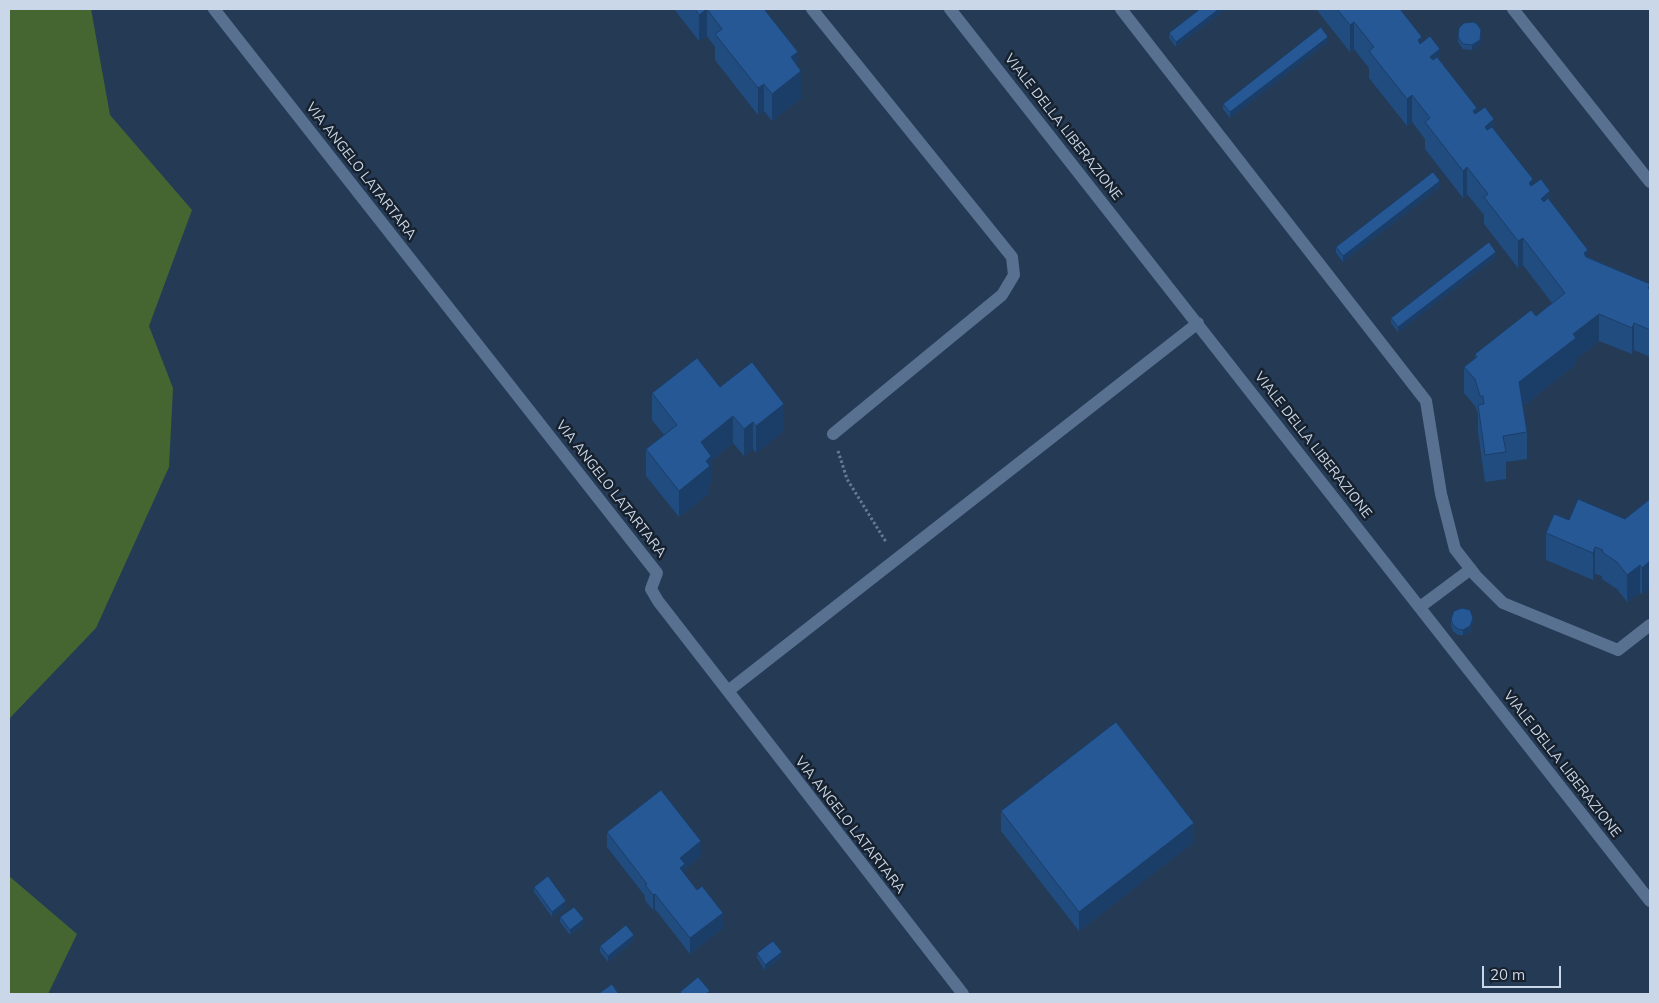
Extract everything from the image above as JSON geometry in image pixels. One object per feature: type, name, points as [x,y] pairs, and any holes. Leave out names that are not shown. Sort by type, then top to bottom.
[{"type":"street","name":"VIA ANGELO LATARTARA","points":[[214,9],[657,573],[651,589],[658,601],[963,994]]},
{"type":"street","points":[[812,9],[1012,257],[1014,275],[1002,296],[833,434]]},
{"type":"street","name":"VIALE DELLA LIBERAZIONE","points":[[950,9],[1650,901]]},
{"type":"street","points":[[1122,9],[1426,401],[1440,494],[1455,549],[1471,569],[1503,603],[1618,650],[1650,625]]},
{"type":"street","points":[[1513,9],[1650,182]]},
{"type":"street","points":[[728,691],[1198,323]]},
{"type":"street","points":[[1420,607],[1471,569]]},
{"type":"path","points":[[833,434],[847,479],[896,560]]},
{"type":"green space","points":[[9,9],[91,9],[110,115],[192,210],[149,326],[173,388],[169,467],[96,628],[9,719]]},
{"type":"green space","points":[[9,876],[77,934],[48,994],[9,994]]},
{"type":"building","points":[[695,9],[707,9],[699,15]]},
{"type":"building","points":[[707,9],[764,9],[798,52],[791,57],[801,71],[772,94],[764,84],[758,88],[715,34],[722,29]]},
{"type":"building","points":[[1200,9],[1219,9],[1176,42],[1169,33]]},
{"type":"building","points":[[1337,9],[1400,9],[1422,37],[1418,40],[1420,44],[1430,36],[1440,49],[1430,57],[1433,60],[1437,57],[1477,108],[1473,111],[1475,114],[1485,107],[1494,119],[1485,127],[1487,130],[1492,127],[1533,179],[1529,183],[1531,186],[1541,179],[1550,191],[1541,199],[1544,202],[1548,198],[1588,250],[1584,253],[1586,257],[1650,284],[1648,288],[1650,289],[1650,330],[1634,323],[1632,328],[1599,314],[1573,334],[1576,338],[1519,382],[1527,432],[1503,436],[1506,452],[1485,455],[1478,405],[1484,404],[1483,396],[1480,396],[1475,379],[1464,367],[1477,357],[1475,354],[1531,310],[1536,316],[1565,293],[1523,238],[1518,241],[1484,197],[1488,194],[1467,167],[1463,171],[1425,122],[1430,118],[1412,95],[1407,99],[1369,51],[1374,47],[1354,22],[1350,25]]},
{"type":"building","points":[[1474,22],[1481,30],[1480,40],[1472,45],[1463,44],[1458,37],[1459,28],[1464,23]]},
{"type":"building","points":[[1321,27],[1328,37],[1230,112],[1223,104]]},
{"type":"building","points":[[1433,172],[1440,181],[1343,256],[1336,247]]},
{"type":"building","points":[[1489,242],[1496,252],[1398,327],[1391,318]]},
{"type":"building","points":[[697,358],[720,387],[752,362],[784,404],[756,426],[753,422],[744,429],[733,416],[701,442],[711,456],[706,461],[710,466],[679,491],[646,449],[677,425],[652,393]]},
{"type":"building","points":[[1578,499],[1625,519],[1650,499],[1650,561],[1642,568],[1640,565],[1627,575],[1617,562],[1602,552],[1603,550],[1595,547],[1593,553],[1546,533],[1554,514],[1569,520]]},
{"type":"building","points":[[1462,608],[1470,610],[1473,618],[1470,626],[1463,630],[1453,625],[1451,619],[1454,611]]},
{"type":"building","points":[[1116,722],[1194,823],[1079,912],[1001,811]]},
{"type":"building","points":[[661,790],[701,841],[680,858],[685,864],[680,868],[697,890],[702,886],[723,913],[690,938],[655,894],[653,895],[645,885],[647,884],[607,832]]},
{"type":"building","points":[[548,876],[566,901],[552,912],[534,887]]},
{"type":"building","points":[[574,907],[584,919],[570,930],[560,917]]},
{"type":"building","points":[[626,925],[634,935],[608,956],[600,946]]},
{"type":"building","points":[[773,941],[782,952],[765,965],[757,953]]},
{"type":"building","points":[[698,977],[710,991],[706,994],[682,994],[680,992]]},
{"type":"building","points":[[612,984],[617,994],[598,994]]}]
